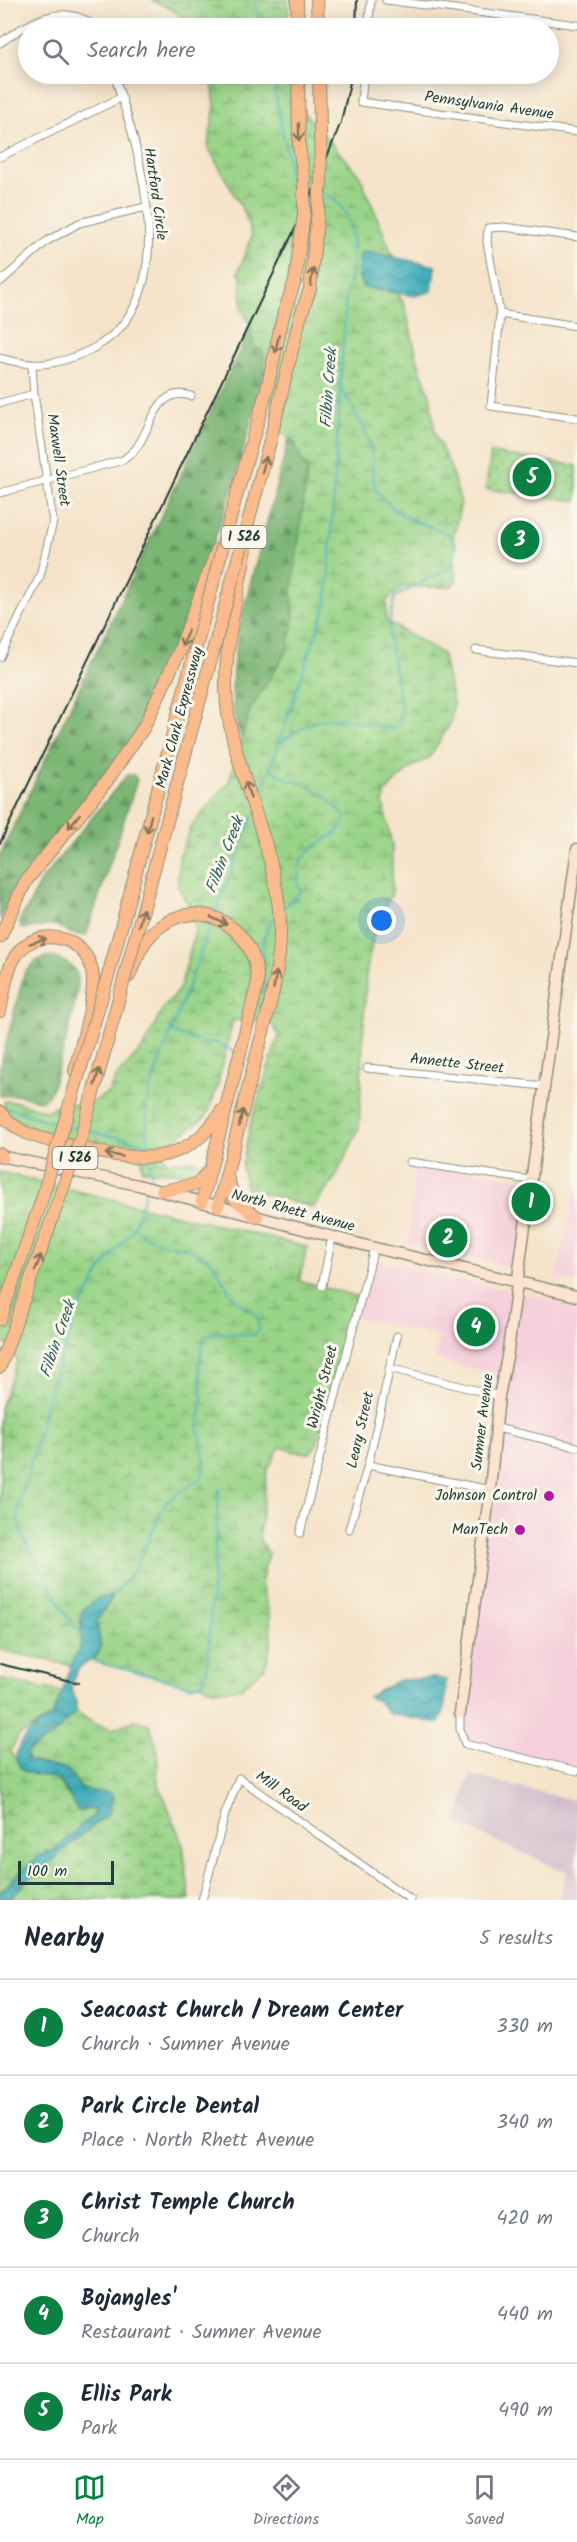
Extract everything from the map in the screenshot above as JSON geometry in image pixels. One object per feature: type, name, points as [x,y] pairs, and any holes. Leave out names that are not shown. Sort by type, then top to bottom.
[{"type":"highway","points":[[297,0],[298,18]]},
{"type":"highway","points":[[317,0],[318,18]]},
{"type":"highway","name":"Mark Clark Expressway","points":[[0,1319],[61,1139],[136,876],[297,270],[304,214],[304,179],[299,145],[298,84]]},
{"type":"highway","name":"Mark Clark Expressway","points":[[0,1357],[17,1318],[75,1158],[258,486],[300,318],[310,289],[321,181],[319,84]]},
{"type":"highway","points":[[218,1206],[261,1037],[276,971],[280,939],[279,907],[273,875],[232,738],[226,682],[230,628],[258,486]]},
{"type":"highway","points":[[0,937],[26,882],[123,758],[152,714],[179,652],[234,504]]},
{"type":"highway","points":[[121,994],[140,951],[158,927],[186,915],[213,917],[242,936],[256,964],[257,986],[231,1092],[208,1172],[197,1184],[162,1191]]},
{"type":"highway","points":[[1,1008],[13,959],[27,944],[41,938],[62,939],[76,944],[87,956],[93,988],[61,1139]]},
{"type":"highway","points":[[0,1112],[20,1131],[38,1138],[139,1159],[184,1149],[214,1122],[231,1092]]},
{"type":"highway","points":[[202,1202],[211,1163]]},
{"type":"highway","points":[[226,1175],[234,1198],[257,1217]]},
{"type":"highway","points":[[0,1367],[17,1318]]},
{"type":"street","points":[[369,18],[371,0]]},
{"type":"street","points":[[387,0],[524,18]]},
{"type":"street","points":[[38,18],[45,13],[62,11],[77,13],[83,18]]},
{"type":"street","points":[[559,23],[577,25]]},
{"type":"street","points":[[0,43],[18,31]]},
{"type":"street","name":"Hartford Circle","points":[[0,358],[33,365],[64,362],[100,345],[127,319],[141,294],[150,239],[139,163],[118,84]]},
{"type":"street","name":"Pennsylvania Avenue","points":[[363,84],[361,102],[577,132]]},
{"type":"street","points":[[0,157],[122,96]]},
{"type":"street","points":[[0,282],[47,241],[79,223],[146,207]]},
{"type":"street","points":[[577,237],[504,227],[488,228],[487,242],[500,314],[491,406],[577,418]]},
{"type":"street","points":[[500,314],[577,326]]},
{"type":"street","name":"Maxwell Street","points":[[0,657],[40,576],[53,522],[34,394],[33,365]]},
{"type":"street","points":[[0,403],[34,394]]},
{"type":"street","points":[[0,493],[123,460],[135,450],[156,408],[175,395],[191,396]]},
{"type":"street","points":[[0,638],[10,635]]},
{"type":"street","points":[[476,650],[577,663]]},
{"type":"street","name":"Sumner Avenue","points":[[460,1713],[490,1490],[499,1396],[507,1357],[530,1180],[574,897],[577,849]]},
{"type":"street","name":"Annette Street","points":[[367,1068],[544,1086]]},
{"type":"street","name":"North Rhett Avenue","points":[[1,1156],[138,1185],[374,1248],[577,1296]]},
{"type":"street","points":[[410,1162],[530,1180]]},
{"type":"street","points":[[322,1286],[332,1237]]},
{"type":"street","name":"Wright Street","points":[[300,1533],[374,1248]]},
{"type":"street","name":"Leary Street","points":[[349,1529],[368,1465],[397,1336]]},
{"type":"street","points":[[389,1368],[499,1396]]},
{"type":"street","points":[[497,1428],[577,1447]]},
{"type":"street","points":[[368,1465],[490,1490]]},
{"type":"street","points":[[460,1713],[460,1729],[465,1744],[577,1772]]},
{"type":"street","name":"Mill Road","points":[[202,1900],[225,1814],[239,1778],[411,1900]]},
{"type":"shaded area","points":[[415,1163],[530,1180],[518,1269],[409,1244]]},
{"type":"shaded area","points":[[577,1181],[577,1283],[556,1278]]},
{"type":"shaded area","points":[[370,1259],[577,1306],[577,1771],[465,1744],[460,1729],[503,1376],[435,1359],[440,1336],[355,1317]]},
{"type":"shaded area","points":[[469,1775],[577,1801],[577,1900],[559,1900],[567,1872],[456,1824]]},
{"type":"green space","points":[[152,0],[288,0],[289,18],[183,18],[173,10]]},
{"type":"green space","points":[[212,84],[291,84],[292,99],[360,176],[393,256],[369,252],[372,289],[398,293],[404,304],[420,369],[430,395],[435,434],[450,466],[461,503],[453,538],[457,547],[453,561],[457,580],[450,587],[403,587],[387,600],[386,621],[442,654],[453,702],[451,722],[429,758],[413,766],[386,792],[383,803],[392,846],[392,893],[376,923],[366,974],[359,1129],[335,1178],[313,1208],[246,1188],[242,1167],[250,1125],[279,1035],[270,1021],[233,1020],[217,1087],[207,1116],[162,1149],[166,1162],[190,1160],[203,1163],[201,1172],[142,1170],[141,1151],[86,1144],[50,1135],[17,1120],[2,1109],[5,1101],[17,1102],[46,1111],[66,1102],[80,1106],[93,1102],[108,1093],[117,1076],[143,1048],[163,1009],[180,988],[195,932],[194,916],[178,886],[179,857],[192,825],[229,782],[250,710],[288,649],[294,618],[292,592],[308,468],[302,461],[295,443],[275,427],[262,349],[254,347],[251,327],[242,309],[241,277],[238,272],[252,236],[245,214],[208,147],[215,106]]},
{"type":"green space","points":[[251,327],[254,346],[262,349],[265,370],[234,484],[202,575],[159,684],[135,734],[68,821],[32,863],[12,892],[0,919],[0,855]]},
{"type":"green space","points":[[289,438],[308,468],[292,592],[294,618],[288,649],[250,710],[242,740],[235,719],[232,695],[237,643],[248,591]]},
{"type":"green space","points":[[491,453],[577,466],[577,501],[486,489]]},
{"type":"green space","points":[[127,775],[134,775],[137,780],[86,936],[72,934],[55,925],[21,929],[19,920],[29,906],[39,883]]},
{"type":"green space","points":[[48,956],[71,966],[78,980],[74,1010],[52,1087],[48,1096],[41,1101],[19,1095],[0,1096],[0,1067],[24,974],[36,961]]},
{"type":"green space","points":[[0,1172],[307,1247],[299,1281],[356,1296],[317,1444],[310,1453],[280,1447],[267,1471],[259,1538],[268,1553],[261,1584],[270,1616],[271,1644],[265,1667],[241,1688],[216,1690],[198,1684],[191,1686],[92,1661],[99,1646],[97,1620],[113,1597],[80,1621],[83,1636],[73,1666],[0,1650],[0,1409],[17,1361],[11,1349],[0,1339]]},
{"type":"green space","points":[[0,1679],[63,1692],[53,1716],[18,1736],[10,1752],[24,1771],[56,1779],[81,1812],[87,1809],[94,1810],[94,1815],[51,1852],[47,1851],[13,1878],[0,1893]]},
{"type":"green space","points":[[76,1711],[93,1723],[113,1729],[135,1720],[150,1725],[158,1751],[157,1779],[183,1846],[190,1900],[10,1900],[27,1880],[109,1813],[108,1792],[92,1792],[81,1788],[67,1770],[29,1761],[26,1756],[28,1751],[57,1732]]},
{"type":"water","points":[[369,252],[436,266],[432,291],[415,296],[363,287],[358,275],[360,253]]},
{"type":"water","points":[[113,1596],[97,1621],[99,1653],[80,1667],[74,1678],[71,1689],[76,1700],[76,1711],[57,1732],[28,1751],[26,1756],[29,1761],[67,1770],[81,1788],[92,1792],[108,1792],[113,1797],[109,1813],[27,1880],[10,1900],[0,1900],[0,1893],[26,1867],[47,1851],[51,1852],[94,1815],[94,1810],[77,1811],[66,1790],[57,1780],[25,1772],[18,1764],[16,1756],[18,1748],[30,1732],[53,1716],[80,1645],[82,1611],[98,1598]]},
{"type":"water","points":[[436,1678],[446,1680],[445,1708],[439,1723],[389,1714],[378,1701],[368,1697],[399,1680]]},
{"type":"waterway","name":"Filbin Creek","points":[[255,0],[259,18]]},
{"type":"waterway","name":"Filbin Creek","points":[[273,84],[288,159],[289,179],[299,187]]},
{"type":"waterway","name":"Filbin Creek","points":[[258,803],[327,602],[346,296],[353,254],[350,225],[345,212],[337,202],[325,194]]},
{"type":"waterway","points":[[278,745],[310,724],[334,718],[394,729],[401,725],[401,707],[389,637],[395,597],[451,567],[455,554],[456,545],[446,533],[403,515],[379,494],[375,487],[372,452],[367,438],[357,415],[340,388]]},
{"type":"waterway","points":[[271,768],[284,777],[314,789],[345,817],[341,827],[334,835],[307,853],[301,861],[298,874],[300,891],[296,898],[284,907]]},
{"type":"waterway","name":"Filbin Creek","points":[[216,912],[252,817]]},
{"type":"waterway","points":[[265,1002],[263,947],[268,926],[274,917]]},
{"type":"waterway","name":"Filbin Creek","points":[[148,1152],[146,1104],[155,1074],[212,923]]},
{"type":"waterway","points":[[171,1031],[198,1042],[214,1042],[234,1052]]},
{"type":"waterway","points":[[4,1107],[59,1124]]},
{"type":"waterway","points":[[67,1126],[79,1129]]},
{"type":"waterway","points":[[87,1131],[146,1143]]},
{"type":"waterway","name":"Filbin Creek","points":[[148,1184],[152,1176],[149,1160]]},
{"type":"waterway","name":"Filbin Creek","points":[[83,1634],[68,1618],[27,1544],[18,1523],[18,1505],[46,1403],[76,1315],[103,1267],[134,1228],[145,1192]]},
{"type":"waterway","points":[[113,1596],[135,1569],[166,1502],[200,1479],[204,1469],[205,1461],[198,1427],[202,1401],[199,1364],[202,1346],[207,1335],[214,1333],[255,1335],[259,1329],[257,1315],[234,1297],[215,1266],[208,1259],[190,1250],[152,1239],[134,1228]]},
{"type":"waterway","points":[[92,1661],[191,1686],[203,1682],[207,1670],[219,1490]]},
{"type":"railway","points":[[356,18],[357,0]]},
{"type":"railway","points":[[0,843],[316,185],[341,122],[350,84]]},
{"type":"railway","points":[[0,1664],[79,1683]]},
{"type":"place","name":"Ellis Park","points":[[532,477]]},
{"type":"place","name":"Christ Temple Church","points":[[520,540]]},
{"type":"place","name":"Seacoast Church / Dream Center","points":[[531,1202]]},
{"type":"place","name":"Park Circle Dental","points":[[448,1238]]},
{"type":"place","name":"Bojangles'","points":[[476,1327]]},
{"type":"place","name":"Johnson Control","points":[[549,1496]]},
{"type":"place","name":"ManTech","points":[[520,1530]]}]
